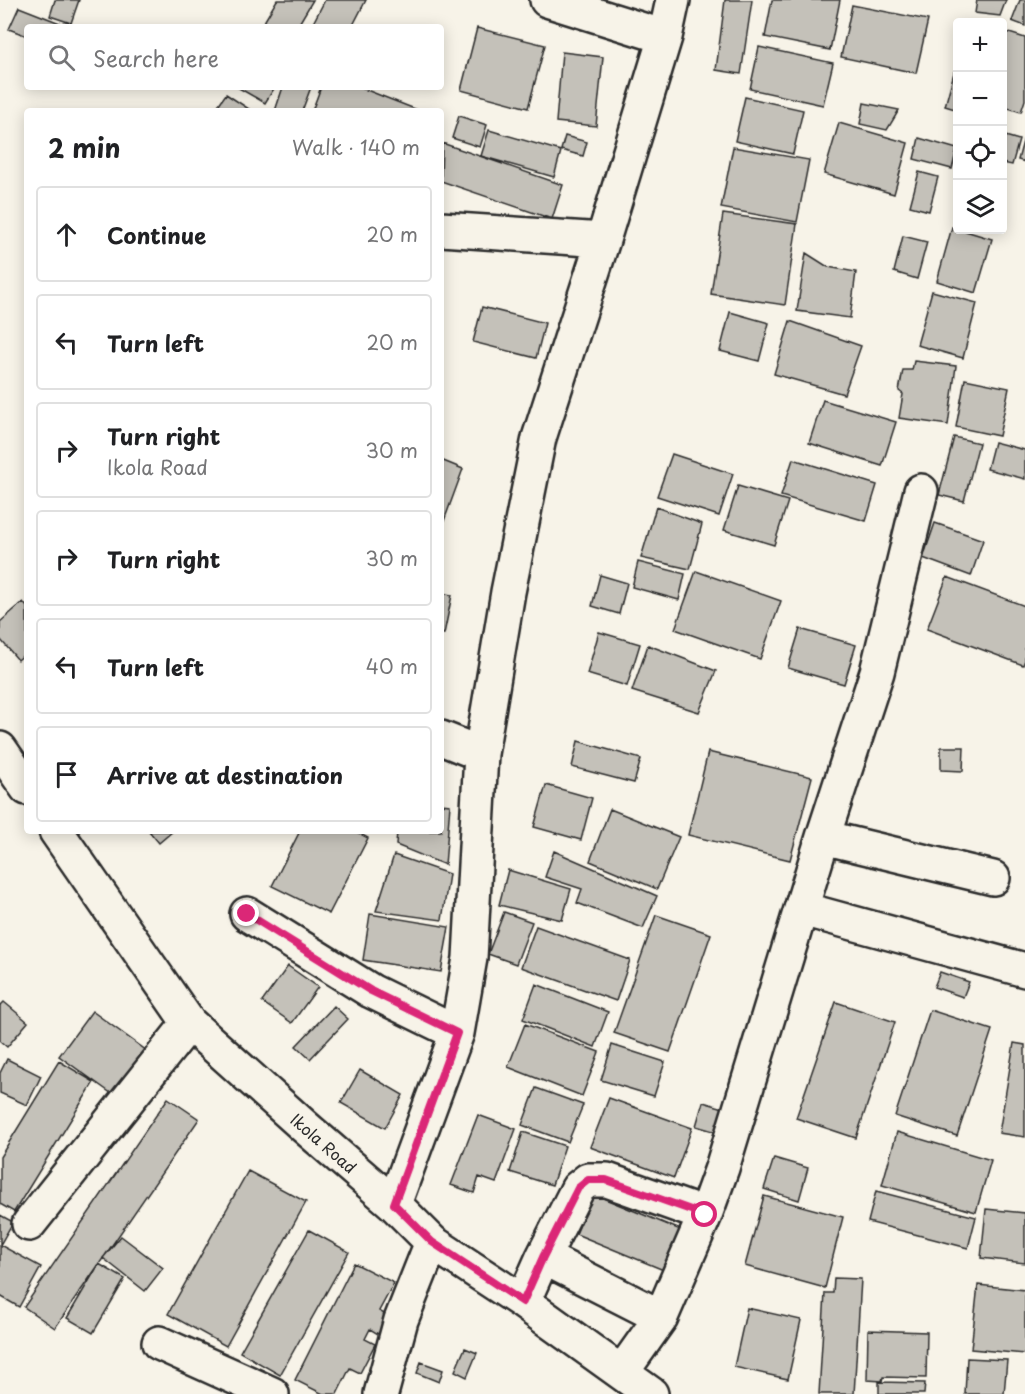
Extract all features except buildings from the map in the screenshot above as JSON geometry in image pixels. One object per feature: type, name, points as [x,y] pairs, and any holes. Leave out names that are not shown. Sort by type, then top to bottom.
[{"type":"street","points":[[547,0],[665,37]]},
{"type":"street","points":[[394,1204],[457,1033],[470,958],[481,754],[508,592],[539,438],[603,240],[665,37],[673,0]]},
{"type":"street","points":[[444,229],[603,240]]},
{"type":"street","points":[[622,1372],[661,1317],[705,1215],[726,1157],[823,837],[878,672],[921,491]]},
{"type":"street","points":[[444,739],[481,754]]},
{"type":"street","points":[[0,749],[24,784]]},
{"type":"street","name":"Ikola Road","points":[[58,834],[189,1023],[394,1204],[432,1242],[523,1302],[651,1394]]},
{"type":"street","points":[[823,837],[993,878]]},
{"type":"street","points":[[802,909],[1025,970]]},
{"type":"street","points":[[247,914],[371,991],[457,1033]]},
{"type":"street","points":[[29,1224],[189,1023]]},
{"type":"street","points":[[523,1302],[578,1188],[588,1180],[606,1180],[705,1215]]},
{"type":"street","points":[[381,1394],[401,1320],[432,1242]]},
{"type":"street","points":[[543,1257],[661,1317]]},
{"type":"street","points":[[159,1343],[272,1394]]},
{"type":"route","points":[[247,914],[371,991],[457,1033],[394,1204],[432,1242],[523,1302],[578,1188],[588,1180],[606,1180],[705,1215]]}]
